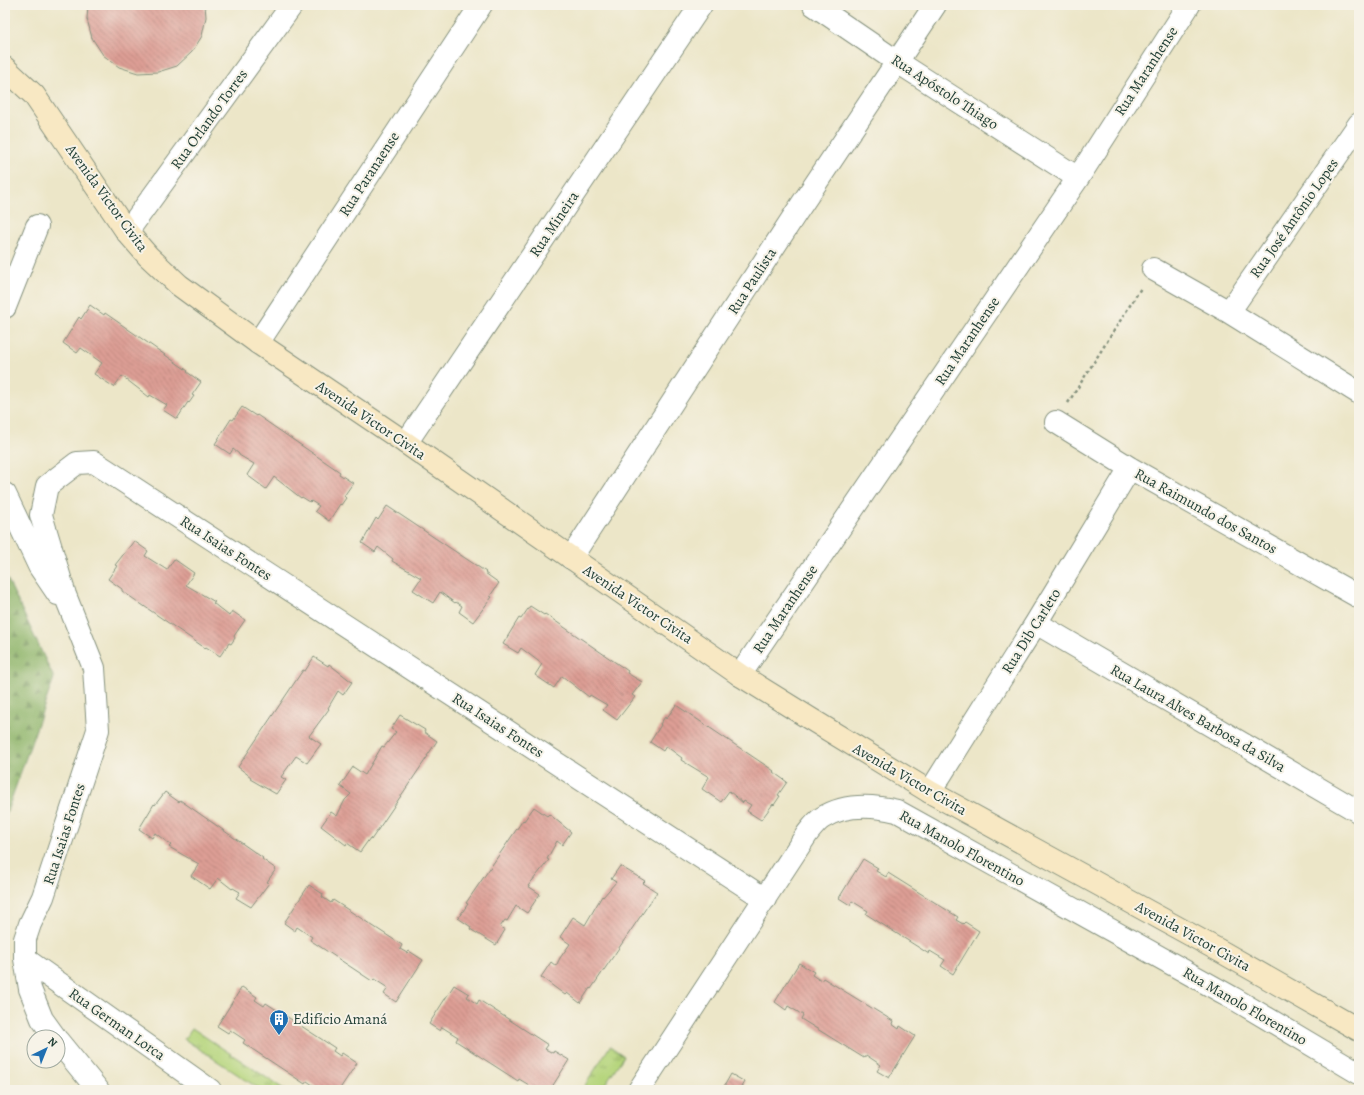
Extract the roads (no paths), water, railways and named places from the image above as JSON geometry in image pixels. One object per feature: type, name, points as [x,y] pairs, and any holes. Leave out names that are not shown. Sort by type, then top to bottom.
[{"type":"main road","name":"Avenida Victor Civita","points":[[5,68],[34,96],[127,232],[148,256],[179,285],[258,343],[406,443],[740,674],[930,792],[1222,952],[1359,1030]]},
{"type":"street","name":"Rua Orlando Torres","points":[[127,232],[292,5]]},
{"type":"street","name":"Rua Paranaense","points":[[258,343],[481,5]]},
{"type":"street","name":"Rua Mineira","points":[[406,443],[701,5]]},
{"type":"street","name":"Rua Apóstolo Thiago","points":[[814,5],[896,61],[1078,178]]},
{"type":"street","name":"Rua Paulista","points":[[571,558],[896,61],[935,5]]},
{"type":"street","name":"Rua Maranhense","points":[[740,674],[1078,178],[1188,5]]},
{"type":"street","name":"Rua José Antônio Lopes","points":[[1229,312],[1359,124]]},
{"type":"street","points":[[5,307],[37,226]]},
{"type":"street","points":[[1153,269],[1229,312],[1359,393]]},
{"type":"street","name":"Rua Raimundo dos Santos","points":[[1056,422],[1130,468],[1359,597]]},
{"type":"street","name":"Rua Isaias Fontes","points":[[49,1029],[42,1019],[30,989],[25,959],[25,939],[30,924],[43,897],[98,730],[94,668],[65,595],[41,515],[47,486],[77,462],[94,462],[765,899]]},
{"type":"street","name":"Rua Dib Carleto","points":[[930,792],[1036,623],[1130,468]]},
{"type":"street","points":[[5,494],[39,566],[75,620]]},
{"type":"street","name":"Rua Laura Alves Barbosa da Silva","points":[[1036,623],[1359,812]]},
{"type":"street","name":"Rua Manolo Florentino","points":[[639,1090],[807,834],[822,818],[838,811],[867,806],[896,811],[1233,998],[1359,1073]]},
{"type":"street","name":"Rua German Lorca","points":[[25,959],[210,1090]]},
{"type":"street","points":[[66,1051],[98,1090]]},
{"type":"place","name":"Edifício Amaná","points":[[279,1036]]}]
